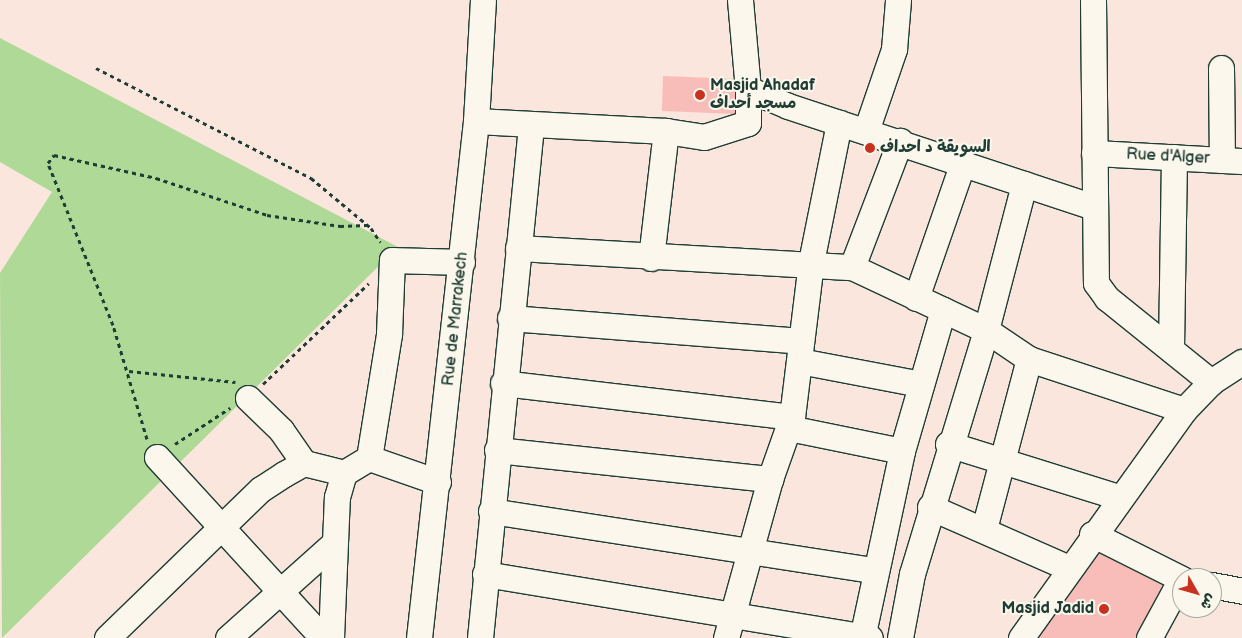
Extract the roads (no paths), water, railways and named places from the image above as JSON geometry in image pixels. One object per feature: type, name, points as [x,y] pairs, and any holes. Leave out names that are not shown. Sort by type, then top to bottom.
[{"type":"street","name":"Rue de Marrakech","points":[[421,638],[476,121],[484,0]]},
{"type":"street","points":[[476,121],[531,126],[666,130],[704,137],[745,126],[750,119],[740,0]]},
{"type":"street","points":[[866,131],[894,49],[898,0]]},
{"type":"street","points":[[1094,0],[1093,207],[1096,283],[1106,298],[1171,348],[1211,382]]},
{"type":"street","points":[[1222,68],[1232,160]]},
{"type":"street","points":[[748,89],[839,124],[900,141],[1093,207]]},
{"type":"street","points":[[728,628],[770,479],[791,422],[811,262],[839,124]]},
{"type":"street","points":[[480,638],[503,383],[531,126]]},
{"type":"street","points":[[651,258],[666,130]]},
{"type":"street","points":[[852,267],[900,141]]},
{"type":"street","name":"Rue d'Alger","points":[[1094,154],[1232,160]]},
{"type":"street","points":[[1171,348],[1174,157]]},
{"type":"street","points":[[916,298],[963,162]]},
{"type":"street","points":[[900,638],[930,507],[948,444],[986,330],[1024,184]]},
{"type":"street","points":[[518,248],[783,266],[811,262],[852,267],[986,330],[1029,358],[1184,410]]},
{"type":"street","points":[[252,387],[304,462],[344,473],[369,458],[389,334],[392,260],[462,262]]},
{"type":"street","points":[[485,574],[728,628],[865,638],[874,570],[902,451],[943,310]]},
{"type":"street","points":[[510,318],[801,351],[921,384]]},
{"type":"street","points":[[984,529],[1029,358]]},
{"type":"street","points":[[1022,638],[1118,497],[1184,410],[1211,382],[1239,366]]},
{"type":"street","points":[[503,383],[791,422],[902,451]]},
{"type":"street","points":[[948,444],[1002,463],[1118,497]]},
{"type":"street","points":[[497,450],[770,479]]},
{"type":"street","points":[[157,456],[323,638]]},
{"type":"street","points":[[369,458],[438,482]]},
{"type":"street","points":[[107,638],[223,528],[261,489],[304,462]]},
{"type":"street","points":[[331,638],[333,544],[344,473]]},
{"type":"street","points":[[930,507],[984,529],[1069,568]]},
{"type":"street","points":[[491,511],[874,570]]},
{"type":"street","points":[[1092,534],[1172,574]]},
{"type":"street","points":[[228,638],[333,544]]},
{"type":"street","points":[[1222,587],[1242,591]]},
{"type":"street","points":[[1149,638],[1172,596]]},
{"type":"place","name":"Masjid Ahadaf مسجد أحداف","points":[[700,95]]},
{"type":"place","name":"السويقة د احداف","points":[[870,148]]},
{"type":"place","name":"Masjid Jadid","points":[[1104,609]]}]
